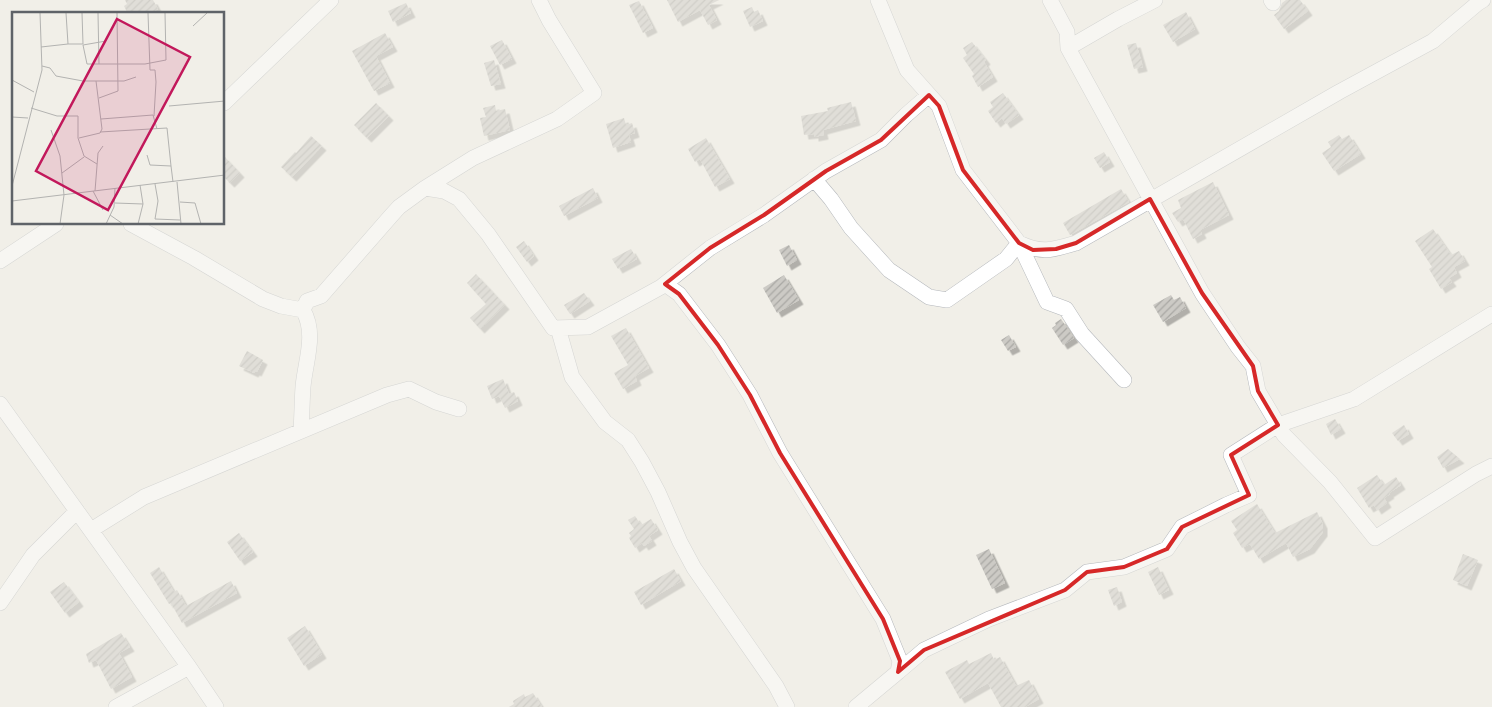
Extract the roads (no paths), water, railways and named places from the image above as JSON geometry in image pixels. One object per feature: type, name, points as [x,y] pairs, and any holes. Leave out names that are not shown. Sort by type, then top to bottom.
[{"type":"street","points":[[225,102],[331,0]]},
{"type":"street","points":[[303,310],[307,301],[322,296],[399,207],[425,188],[474,158],[558,119],[594,93],[538,0]]},
{"type":"street","points":[[878,0],[907,70],[939,106],[963,170],[1019,243],[1047,302],[1066,309],[1082,334],[1124,380]]},
{"type":"street","points":[[1050,0],[1067,32],[1068,48],[1202,293],[1253,366],[1258,391],[1284,435],[1330,482],[1375,538],[1476,474],[1492,466]]},
{"type":"street","points":[[1068,48],[1155,0]]},
{"type":"street","points":[[1019,243],[1033,250],[1056,249],[1076,243],[1338,92],[1433,41],[1483,0]]},
{"type":"street","points":[[425,188],[444,191],[459,199],[488,234],[553,328],[588,326],[634,303],[666,284],[710,248],[764,216],[826,171],[881,140],[929,95]]},
{"type":"street","points":[[814,179],[831,199],[850,228],[888,270],[929,297],[946,300],[1006,259],[1019,243]]},
{"type":"street","points":[[0,261],[54,225]]},
{"type":"street","points":[[133,225],[194,258],[263,299],[282,306],[303,310]]},
{"type":"street","points":[[666,284],[679,294],[713,338],[750,395],[780,453],[883,619],[900,661],[898,672]]},
{"type":"street","points":[[301,430],[303,386],[310,350],[308,319],[303,310]]},
{"type":"street","points":[[856,707],[924,650],[988,619],[1065,590],[1088,572],[1124,567],[1167,549],[1182,527],[1248,495],[1231,454],[1278,425],[1354,400],[1492,314]]},
{"type":"street","points":[[558,328],[572,377],[605,422],[628,440],[658,492],[680,542],[694,568],[776,686],[786,707]]},
{"type":"street","points":[[91,530],[144,498],[387,395],[409,389],[436,402],[459,409]]},
{"type":"street","points":[[0,404],[216,707]]},
{"type":"street","points":[[0,602],[33,554],[77,510]]},
{"type":"street","points":[[116,707],[189,667]]}]
